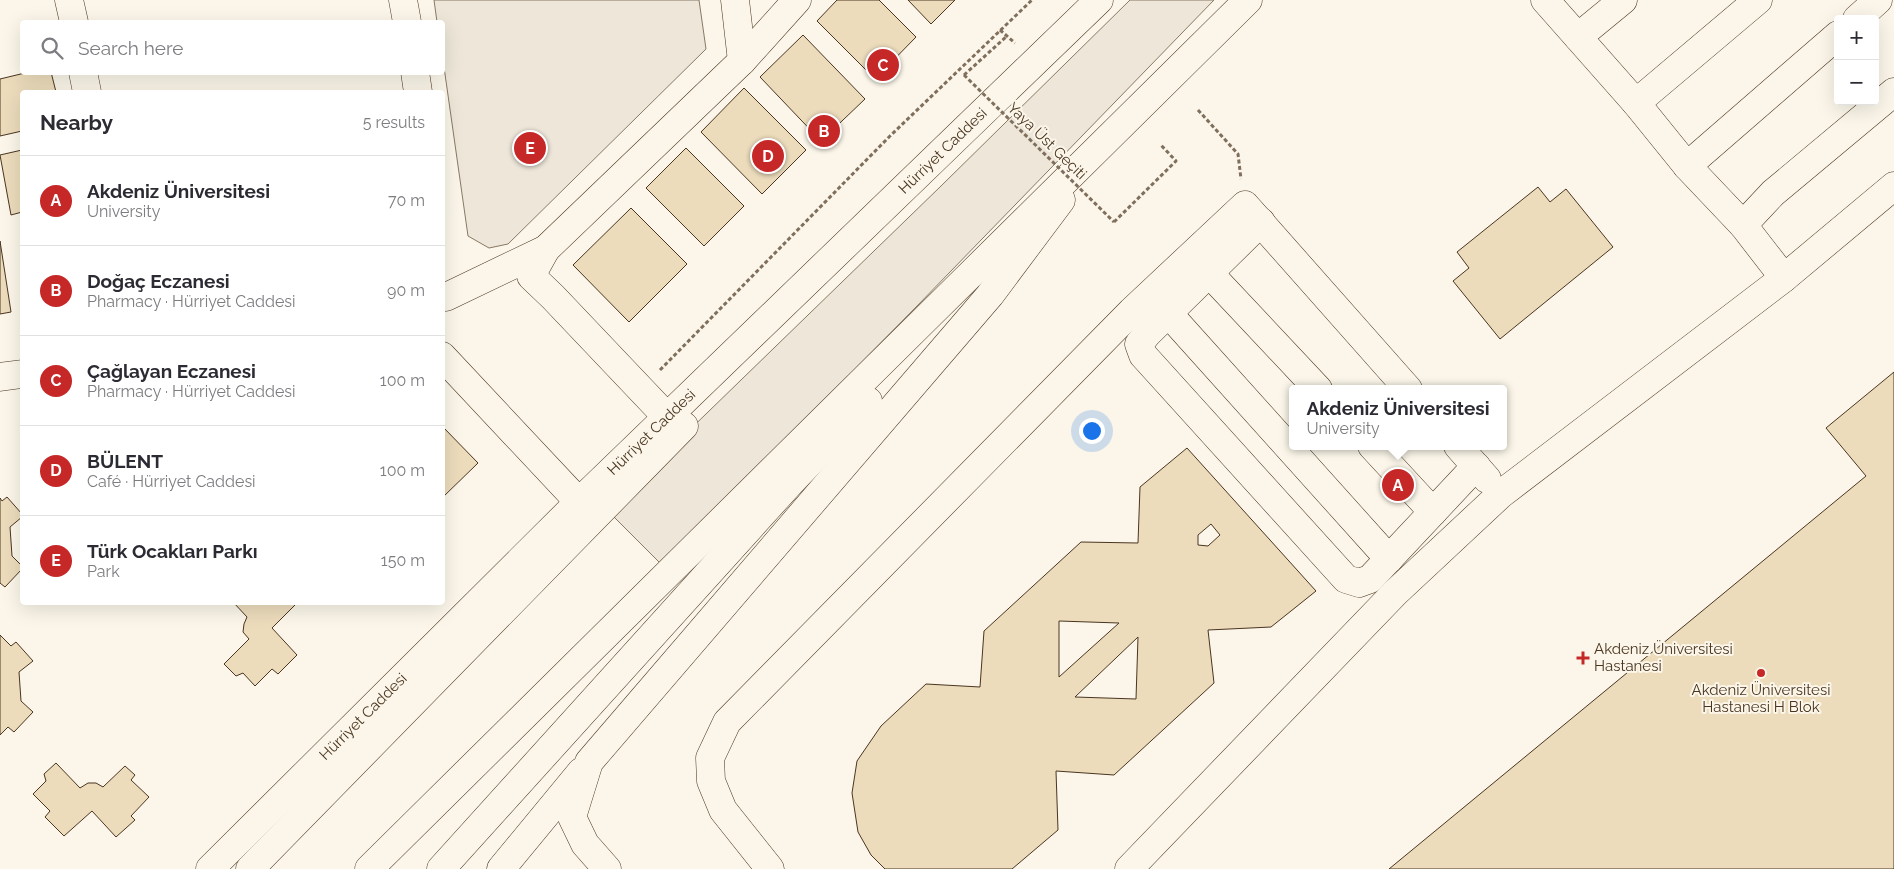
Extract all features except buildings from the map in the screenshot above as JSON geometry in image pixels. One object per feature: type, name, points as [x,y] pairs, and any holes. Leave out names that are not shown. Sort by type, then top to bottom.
[{"type":"main road","points":[[70,0],[74,20]]},
{"type":"main road","points":[[404,0],[407,20]]},
{"type":"main road","points":[[734,0],[742,61]]},
{"type":"main road","points":[[667,417],[531,276],[546,249],[742,61],[797,0]]},
{"type":"main road","points":[[250,869],[1101,0]]},
{"type":"main road","name":"Hürriyet Caddesi","points":[[210,869],[579,502],[1101,0]]},
{"type":"main road","points":[[441,869],[790,483],[1249,0]]},
{"type":"main road","points":[[369,869],[1249,0]]},
{"type":"main road","points":[[1545,0],[1636,103],[1687,166],[1743,224],[1784,278]]},
{"type":"main road","points":[[1578,37],[1623,0]]},
{"type":"main road","points":[[1636,103],[1758,0]]},
{"type":"main road","points":[[1861,15],[1878,0]]},
{"type":"main road","points":[[1687,166],[1834,38]]},
{"type":"main road","points":[[84,75],[87,90]]},
{"type":"main road","points":[[415,75],[418,90]]},
{"type":"main road","points":[[1743,224],[1773,193],[1894,92]]},
{"type":"main road","points":[[1129,869],[1395,593],[1501,494],[1784,278],[1894,186]]},
{"type":"main road","points":[[501,869],[589,762],[990,295],[1061,200]]},
{"type":"main road","points":[[1253,214],[1209,273],[1139,344],[1143,355],[1346,580],[1358,583],[1370,579],[1476,466]]},
{"type":"main road","points":[[1253,214],[1404,385]]},
{"type":"main road","points":[[770,869],[723,810],[711,781],[710,758],[727,722],[1132,311],[1253,214]]},
{"type":"main road","points":[[445,292],[546,249]]},
{"type":"main road","points":[[1209,273],[1314,385]]},
{"type":"main road","points":[[1168,313],[1289,448]]},
{"type":"main road","points":[[445,359],[579,502]]},
{"type":"main road","points":[[0,377],[20,374]]},
{"type":"main road","points":[[1291,450],[1389,559]]},
{"type":"main road","points":[[1376,450],[1433,512]]},
{"type":"main road","points":[[1462,450],[1501,494]]},
{"type":"main road","points":[[589,762],[572,817],[585,844],[607,869]]},
{"type":"path","points":[[640,390],[889,137],[1032,0]]},
{"type":"path","name":"Yaya Üst Geçiti","points":[[1007,36],[964,75],[1114,222],[1176,161],[1160,144]]},
{"type":"path","points":[[1198,110],[1238,154],[1253,214]]},
{"type":"shaded area","points":[[434,0],[699,0],[706,49],[508,244],[489,248],[468,236],[445,74],[445,20],[437,20]]},
{"type":"shaded area","points":[[1130,0],[1214,0],[662,565],[607,510]]},
{"type":"place","name":"Çağlayan Eczanesi","points":[[883,65]]},
{"type":"place","name":"Doğaç Eczanesi","points":[[824,131]]},
{"type":"place","name":"Türk Ocakları Parkı","points":[[530,148]]},
{"type":"place","name":"BÜLENT","points":[[768,156]]},
{"type":"place","name":"Akdeniz Üniversitesi","points":[[1398,485]]},
{"type":"place","name":"Akdeniz Üniversitesi Hastanesi","points":[[1583,658]]},
{"type":"place","name":"Akdeniz Üniversitesi Hastanesi H Blok","points":[[1761,673]]}]
